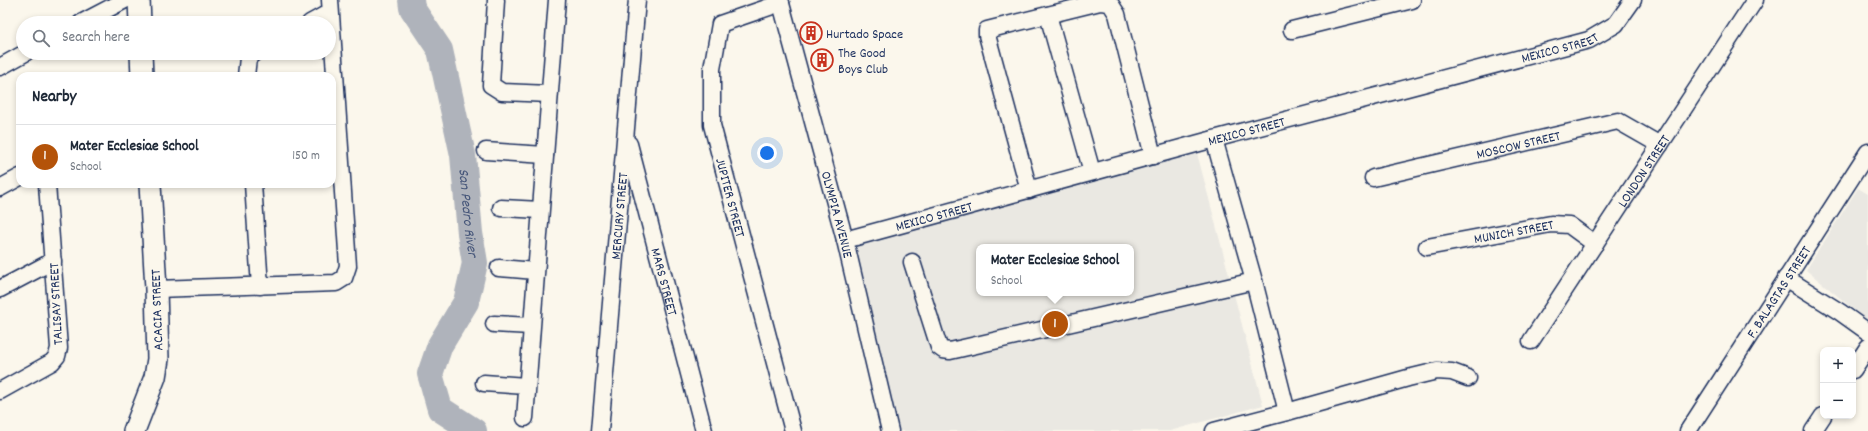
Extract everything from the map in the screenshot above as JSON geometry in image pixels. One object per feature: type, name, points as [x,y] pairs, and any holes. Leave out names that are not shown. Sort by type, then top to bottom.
[{"type":"main road","points":[[139,0],[140,16]]},
{"type":"main road","points":[[141,60],[142,72]]},
{"type":"main road","name":"ACACIA STREET","points":[[134,431],[155,377],[158,359],[150,188]]},
{"type":"street","points":[[94,16],[125,0]]},
{"type":"street","points":[[496,0],[490,85],[502,92],[549,94]]},
{"type":"street","points":[[525,418],[526,386],[557,0]]},
{"type":"street","name":"MERCURY STREET","points":[[600,431],[637,0]]},
{"type":"street","points":[[1292,30],[1412,0]]},
{"type":"street","name":"MEXICO STREET","points":[[845,240],[1214,139],[1589,40],[1616,24],[1633,0]]},
{"type":"street","name":"LONDON STREET","points":[[1531,341],[1754,0]]},
{"type":"street","name":"OLYMPIA AVENUE","points":[[780,1],[845,240],[890,431]]},
{"type":"street","name":"JUPITER STREET","points":[[780,1],[720,24],[712,68],[712,126],[793,431]]},
{"type":"street","points":[[1029,190],[986,35],[986,30],[1100,2],[1110,3],[1117,14],[1153,156]]},
{"type":"street","points":[[318,16],[330,6]]},
{"type":"street","points":[[330,6],[331,16]]},
{"type":"street","points":[[1048,15],[1092,172]]},
{"type":"street","points":[[0,67],[16,58]]},
{"type":"street","points":[[246,72],[248,60]]},
{"type":"street","points":[[334,60],[335,72]]},
{"type":"street","points":[[156,289],[336,283],[344,278],[348,266],[336,93]]},
{"type":"street","name":"MOSCOW STREET","points":[[1373,178],[1618,121],[1660,145]]},
{"type":"street","name":"MARS STREET","points":[[626,132],[704,431]]},
{"type":"street","points":[[1214,139],[1254,281],[1287,412]]},
{"type":"street","points":[[486,151],[545,154]]},
{"type":"street","name":"F. BALAGTAS STREET","points":[[1688,431],[1786,278],[1862,173],[1868,152]]},
{"type":"street","points":[[0,188],[16,179]]},
{"type":"street","name":"TALISAY STREET","points":[[0,391],[42,369],[52,362],[57,356],[59,340],[47,188]]},
{"type":"street","points":[[253,188],[260,286]]},
{"type":"street","points":[[501,208],[540,210]]},
{"type":"street","name":"MUNICH STREET","points":[[1427,247],[1550,224],[1569,226],[1595,244]]},
{"type":"street","points":[[0,289],[53,261]]},
{"type":"street","points":[[912,262],[939,347],[943,350],[950,351],[1254,281]]},
{"type":"street","points":[[499,268],[535,272]]},
{"type":"street","points":[[1786,278],[1840,312],[1868,332]]},
{"type":"street","points":[[494,324],[531,326]]},
{"type":"street","points":[[1856,365],[1868,347]]},
{"type":"street","points":[[1214,431],[1408,378],[1437,372],[1452,372],[1468,378]]},
{"type":"street","points":[[484,383],[526,386]]},
{"type":"street","points":[[1813,431],[1821,419]]},
{"type":"shaded area","points":[[1197,153],[1263,405],[1170,431],[897,431],[847,244]]},
{"type":"shaded area","points":[[1858,188],[1868,194],[1868,321],[1806,270]]},
{"type":"waterway","name":"San Pedro River","points":[[411,0],[412,8],[440,50],[463,155],[470,233],[475,263],[466,302],[440,345],[430,374],[440,409],[474,431]]},
{"type":"place","name":"Hurtado Space","points":[[811,33]]},
{"type":"place","name":"The Good Boys Club","points":[[822,60]]},
{"type":"place","name":"Mater Ecclesiae School","points":[[1055,324]]}]
